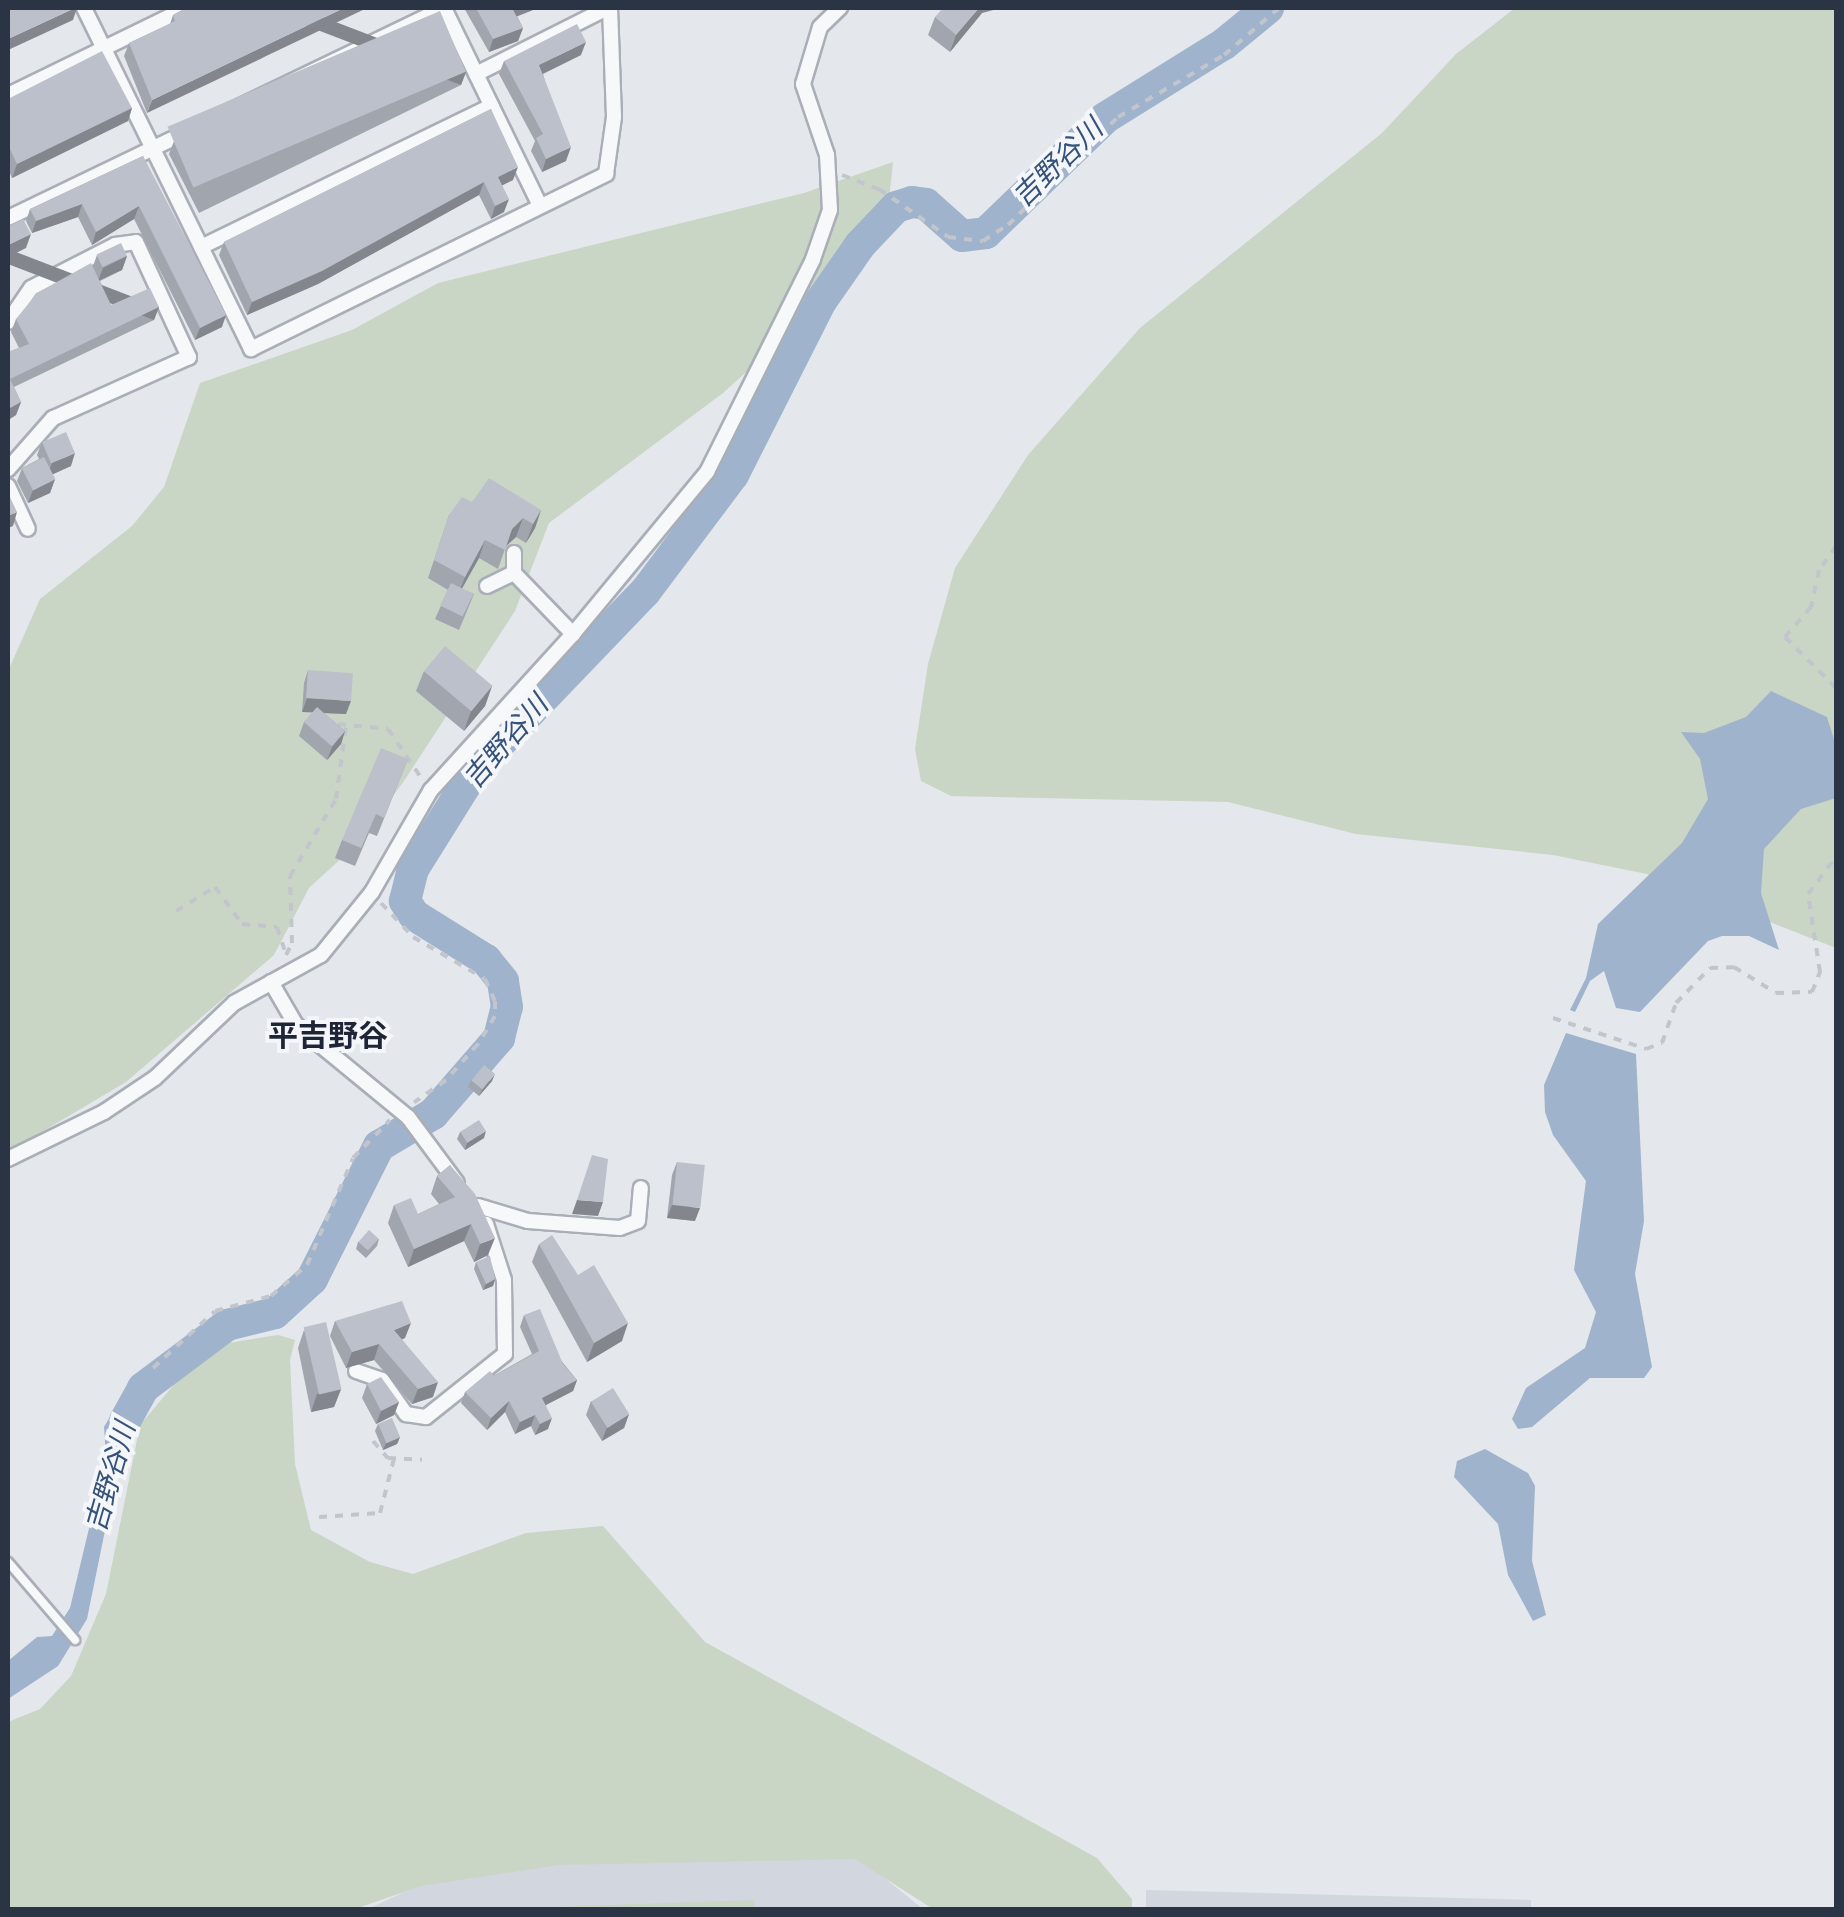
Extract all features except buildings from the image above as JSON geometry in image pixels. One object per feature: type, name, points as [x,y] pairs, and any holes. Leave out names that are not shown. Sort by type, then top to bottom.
[{"type":"street","points":[[84,8],[251,348],[606,174],[612,163],[608,8],[476,74]]},
{"type":"street","points":[[8,95],[186,8]]},
{"type":"street","points":[[8,218],[444,8],[540,206]]},
{"type":"street","points":[[8,1159],[104,1112],[155,1078],[234,1002],[320,955],[372,892],[431,790],[574,634],[707,472],[813,260],[830,210],[831,175],[803,84],[813,42],[840,8]]},
{"type":"street","points":[[202,247],[492,106]]},
{"type":"street","points":[[8,322],[31,288],[114,245],[136,242],[189,357],[54,418],[8,469]]},
{"type":"street","points":[[8,486],[28,529]]},
{"type":"street","points":[[514,554],[514,573],[574,634]]},
{"type":"street","points":[[487,586],[514,573]]},
{"type":"street","points":[[275,980],[296,1026],[408,1120],[478,1206],[504,1280],[504,1354],[426,1417],[406,1414],[382,1380],[356,1371]]},
{"type":"street","points":[[478,1206],[528,1221],[620,1228],[638,1222],[640,1188]]},
{"type":"lane","points":[[8,1562],[76,1640]]},
{"type":"path","points":[[831,175],[856,177],[960,241],[994,236],[1118,117],[1224,55],[1279,8]]},
{"type":"path","points":[[1836,546],[1819,570],[1811,607],[1785,638],[1836,688]]},
{"type":"path","points":[[338,724],[388,729],[431,790]]},
{"type":"path","points":[[275,980],[292,943],[290,876],[336,799],[346,726]]},
{"type":"path","points":[[1553,1018],[1646,1049],[1662,1043],[1676,1003],[1710,968],[1734,967],[1776,994],[1812,992],[1820,972],[1808,894],[1836,857]]},
{"type":"path","points":[[176,911],[214,887],[242,924],[277,928],[286,954]]},
{"type":"path","points":[[154,1368],[216,1311],[271,1296],[307,1266],[353,1158],[408,1120],[467,1056],[496,1016],[495,1001],[485,979],[413,937],[372,892]]},
{"type":"path","points":[[374,1441],[394,1459],[422,1460]]},
{"type":"path","points":[[319,1517],[375,1517],[394,1459]]},
{"type":"shaded area","points":[[851,1851],[923,1909],[366,1910],[440,1875],[518,1865]]},
{"type":"shaded area","points":[[1146,1890],[1531,1900],[1531,1909],[1146,1909]]},
{"type":"green space","points":[[1515,8],[1836,8],[1836,948],[1647,874],[1553,855],[1356,834],[1228,802],[951,796],[921,781],[915,749],[928,664],[955,568],[1028,455],[1140,328],[1382,133],[1456,54]]},
{"type":"green space","points":[[893,162],[887,219],[817,308],[723,393],[549,523],[515,611],[404,781],[358,843],[309,888],[274,955],[126,1082],[8,1152],[8,671],[40,599],[132,526],[164,487],[200,383],[352,330],[438,283],[804,193]]},
{"type":"green space","points":[[278,1335],[295,1340],[290,1360],[295,1464],[311,1530],[370,1562],[413,1574],[526,1533],[603,1526],[705,1642],[1097,1858],[1132,1899],[1132,1909],[933,1909],[855,1859],[558,1865],[421,1886],[355,1909],[8,1909],[8,1722],[40,1709],[71,1676],[106,1594],[140,1425],[182,1375],[228,1343]]},
{"type":"green space","points":[[754,1900],[754,1910],[492,1909]]},
{"type":"water","points":[[1771,691],[1827,717],[1836,746],[1836,798],[1801,809],[1764,849],[1761,893],[1779,950],[1749,936],[1722,936],[1708,941],[1640,1012],[1616,1008],[1604,971],[1590,981],[1575,1012],[1570,1010],[1586,978],[1598,924],[1682,843],[1708,799],[1700,759],[1681,732],[1704,733],[1746,717]]},
{"type":"water","points":[[1566,1033],[1636,1054],[1644,1221],[1635,1274],[1652,1367],[1644,1378],[1590,1378],[1532,1427],[1518,1429],[1512,1419],[1526,1388],[1585,1348],[1596,1312],[1574,1270],[1586,1181],[1553,1135],[1545,1112],[1544,1085]]},
{"type":"water","points":[[146,1383],[158,1390],[140,1399],[124,1437],[87,1619],[58,1666],[8,1699],[8,1661],[37,1637],[52,1636],[70,1608],[106,1457],[104,1427],[122,1396]]},
{"type":"water","points":[[1485,1449],[1528,1473],[1535,1486],[1532,1561],[1546,1615],[1533,1621],[1508,1575],[1498,1524],[1454,1477],[1457,1461]]},
{"type":"waterway","name":"吉野谷川","points":[[125,1421],[143,1388],[227,1325],[275,1313],[312,1279],[379,1146],[433,1114],[499,1038],[507,1007],[503,981],[486,960],[414,915],[405,901],[413,869],[476,768],[645,592],[733,475],[821,301],[860,245],[896,207],[912,202],[926,204],[962,236],[986,233],[1105,118],[1224,44],[1268,8]]},
{"type":"district","name":"平吉野谷","points":[[328,1036]]}]
